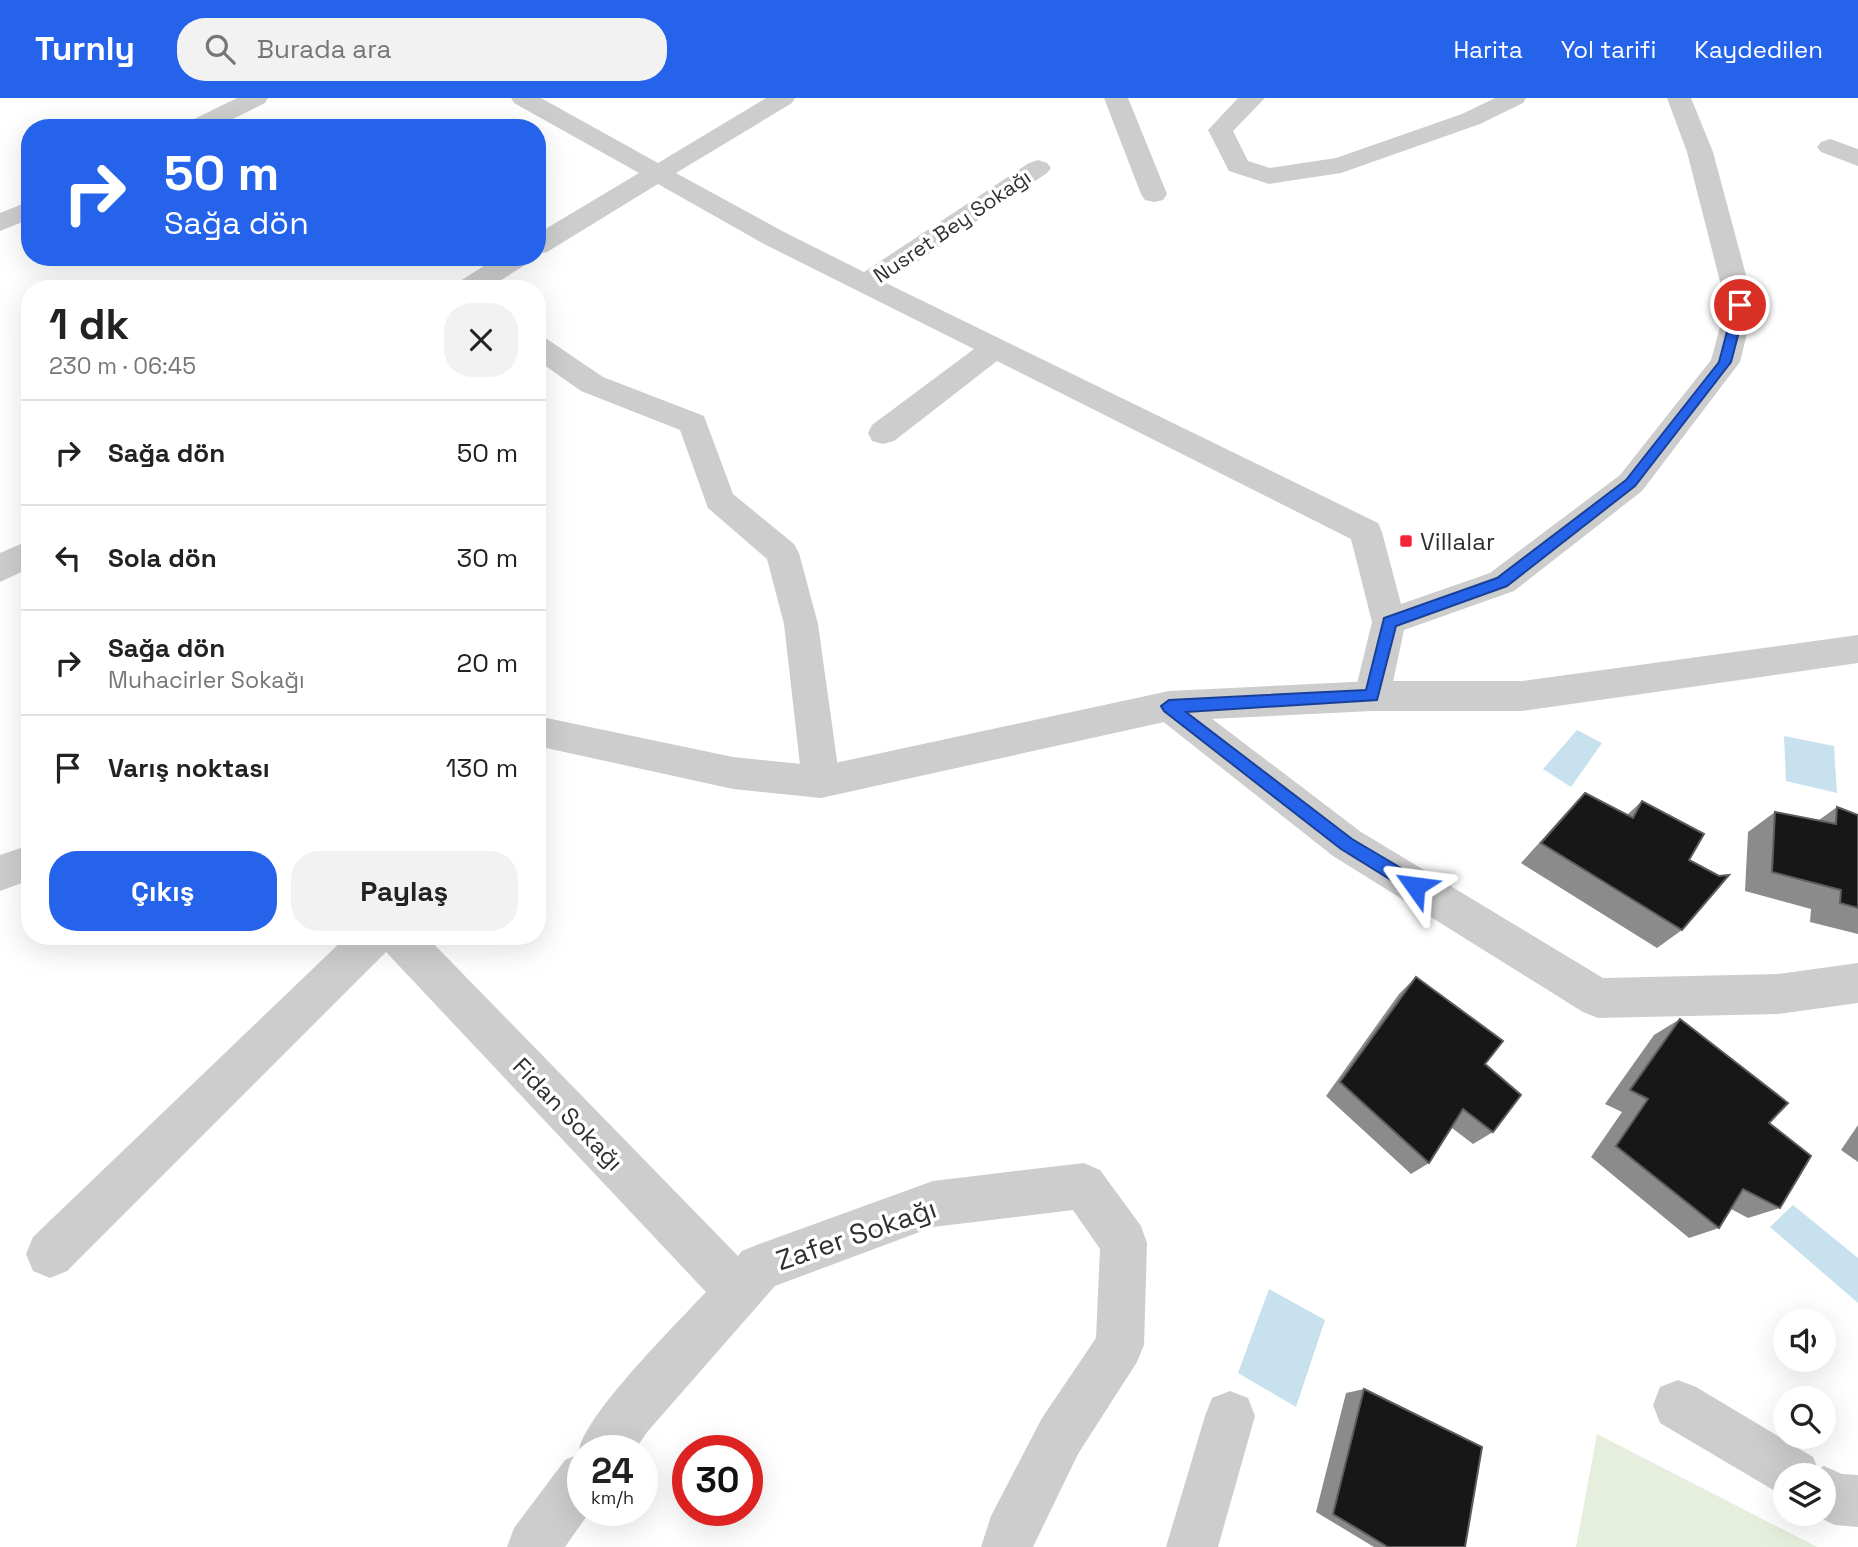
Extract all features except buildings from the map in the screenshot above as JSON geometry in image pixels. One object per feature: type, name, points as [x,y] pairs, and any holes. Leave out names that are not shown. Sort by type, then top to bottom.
[{"type":"street","points":[[213,119],[256,98]]},
{"type":"street","points":[[523,98],[774,239],[1366,532],[1389,622],[1372,696]]},
{"type":"street","points":[[546,240],[783,98]]},
{"type":"street","points":[[1116,98],[1154,194]]},
{"type":"street","points":[[1253,98],[1220,130],[1238,166],[1269,176],[1341,165],[1471,120],[1514,98]]},
{"type":"street","points":[[1389,622],[1502,582],[1630,483],[1725,362],[1740,305],[1700,152],[1679,98]]},
{"type":"street","points":[[1830,146],[1858,158]]},
{"type":"street","name":"Nusret Bey Sokağı","points":[[865,284],[1038,168]]},
{"type":"street","points":[[0,223],[21,213]]},
{"type":"street","points":[[481,280],[504,266]]},
{"type":"street","points":[[883,433],[994,348]]},
{"type":"street","points":[[546,352],[592,384],[693,423],[719,500],[782,553],[801,624],[821,782]]},
{"type":"street","points":[[0,569],[21,557]]},
{"type":"street","points":[[546,733],[733,773],[821,782],[1169,706],[1372,696],[1523,696],[1858,649]]},
{"type":"street","points":[[1169,706],[1347,844],[1598,998],[1778,994],[1858,983]]},
{"type":"street","points":[[0,873],[21,865]]},
{"type":"street","points":[[50,1254],[366,945]]},
{"type":"street","name":"Fidan Sokağı","points":[[407,945],[738,1291]]},
{"type":"street","name":"Zafer Sokağı","points":[[614,1435],[630,1413],[759,1268],[933,1204],[1084,1186],[1124,1243],[1120,1345],[1060,1436],[1010,1535],[1007,1547]]},
{"type":"street","points":[[1678,1405],[1775,1463]]},
{"type":"street","points":[[1192,1547],[1230,1416]]},
{"type":"street","points":[[1836,1499],[1858,1501]]},
{"type":"street","points":[[533,1547],[567,1500]]},
{"type":"green space","points":[[1597,1434],[1817,1547],[1576,1547]]},
{"type":"water","points":[[1577,730],[1602,743],[1571,787],[1543,769]]},
{"type":"water","points":[[1784,736],[1834,746],[1837,793],[1786,781]]},
{"type":"water","points":[[1793,1205],[1858,1258],[1858,1303],[1770,1227]]},
{"type":"water","points":[[1269,1289],[1325,1320],[1296,1407],[1238,1373]]},
{"type":"place","name":"Villalar","points":[[1406,541]]},
{"type":"route","points":[[1415,886],[1347,844],[1169,706],[1372,696],[1389,622],[1502,582],[1630,483],[1725,362],[1740,305]]}]
